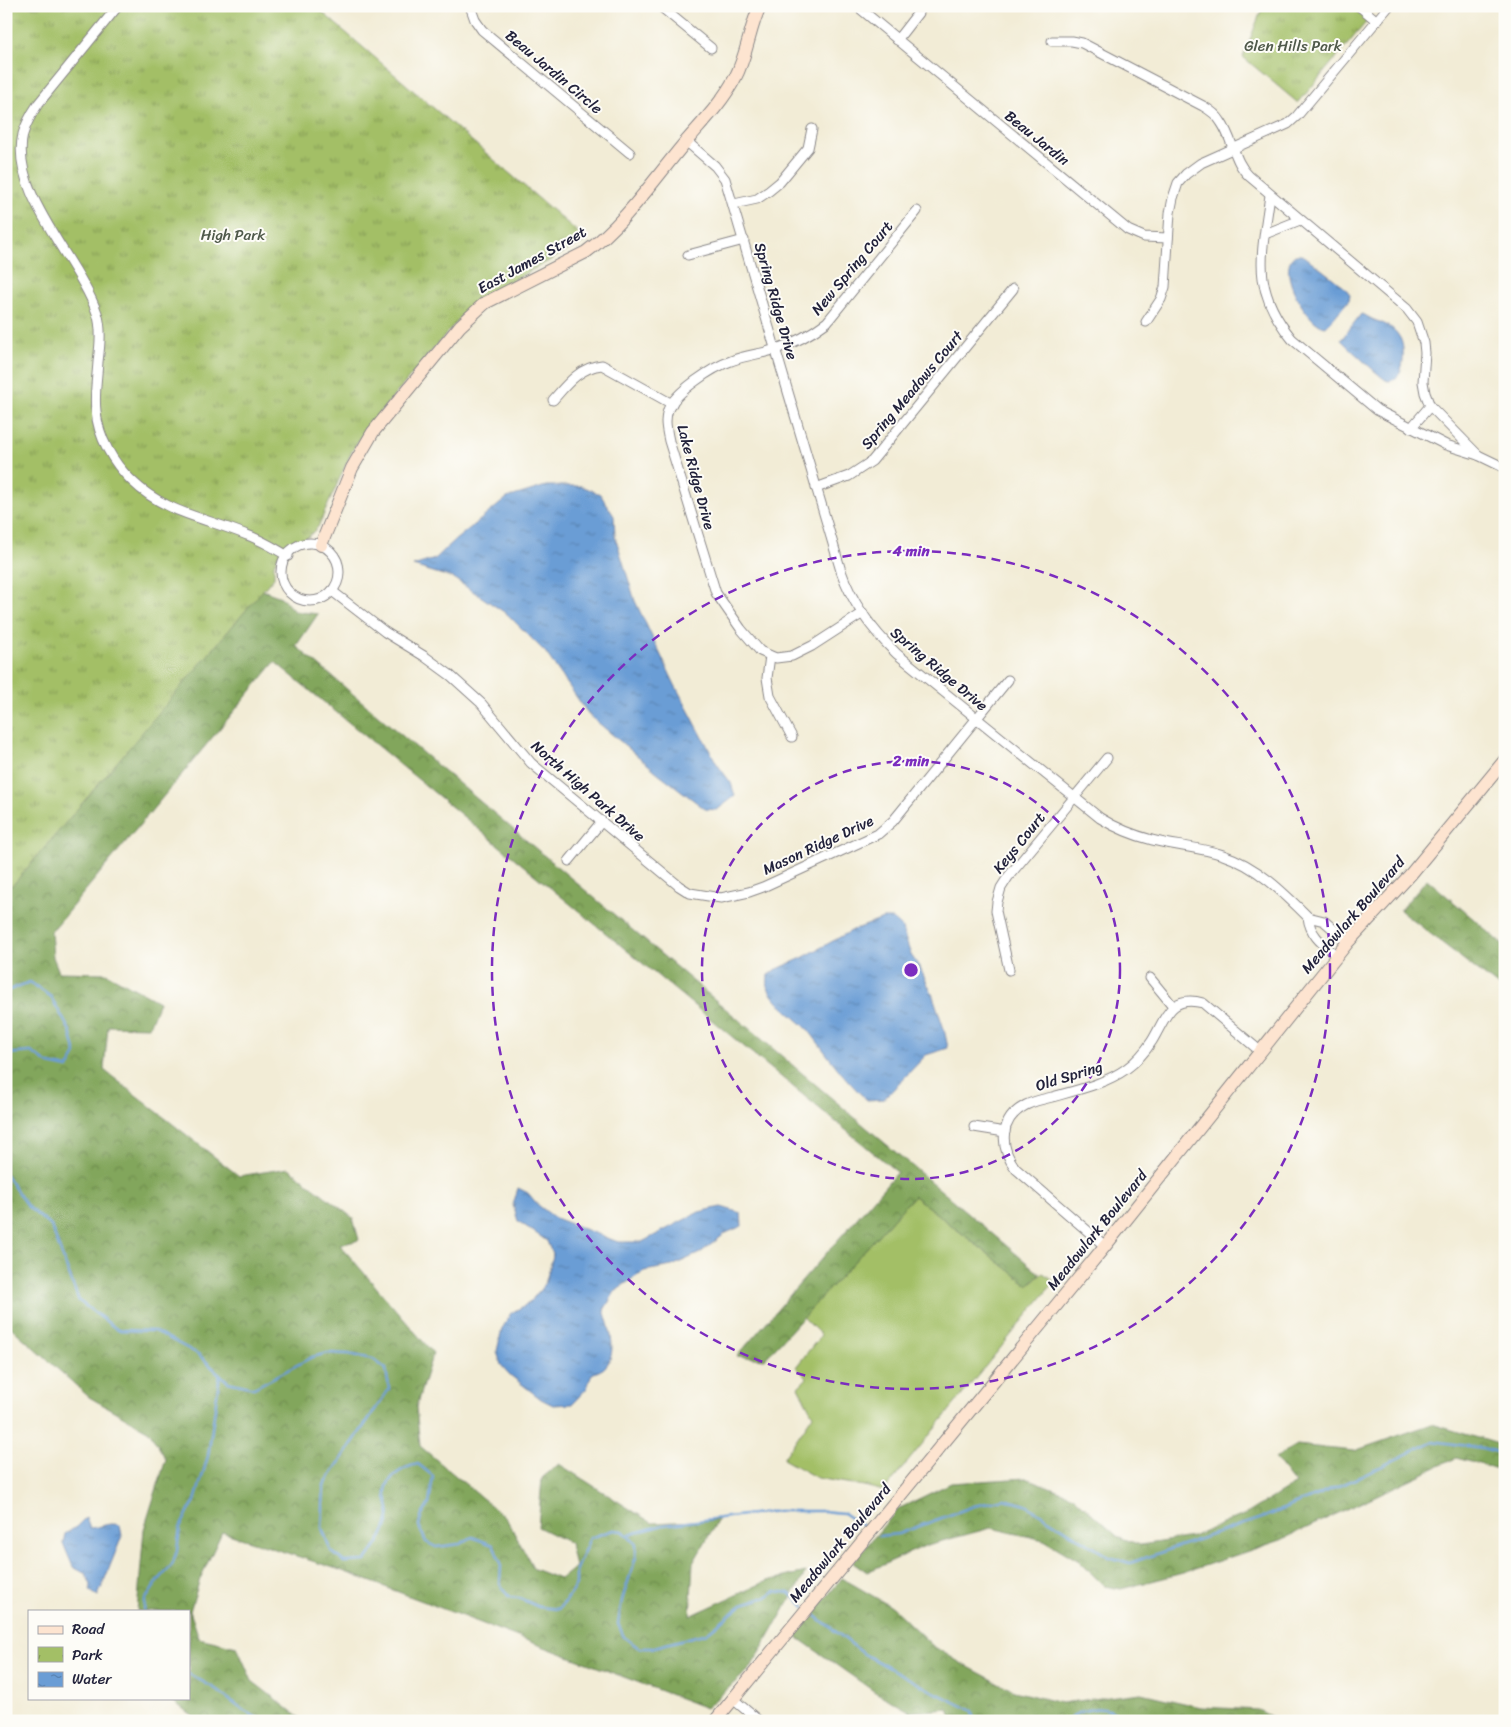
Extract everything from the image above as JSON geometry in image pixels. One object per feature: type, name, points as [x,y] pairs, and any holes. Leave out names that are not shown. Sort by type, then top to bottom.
[{"type":"street","points":[[118,6],[38,104],[23,135],[22,154],[24,169],[33,198],[82,280],[98,315],[100,335],[96,412],[100,430],[106,446],[116,463],[152,498],[172,508],[247,534],[288,556]]},
{"type":"street","name":"Beau Jardin Circle","points":[[470,6],[475,20],[482,30],[630,153]]},
{"type":"street","points":[[660,6],[711,48]]},
{"type":"street","name":"East James Street","points":[[320,545],[352,468],[373,432],[460,326],[485,303],[586,252],[618,223],[717,104],[735,79],[760,6]]},
{"type":"street","name":"Beau Jardin","points":[[857,6],[1128,230],[1144,236],[1168,238]]},
{"type":"street","points":[[897,40],[912,22],[920,6]]},
{"type":"street","points":[[1359,6],[1377,21]]},
{"type":"street","points":[[1146,322],[1161,300],[1165,287],[1173,198],[1178,183],[1192,168],[1281,127],[1297,116],[1389,6]]},
{"type":"street","points":[[1052,41],[1072,40],[1082,43],[1204,106],[1221,121],[1244,172],[1407,309],[1417,322],[1424,343],[1423,382],[1430,406],[1478,455]]},
{"type":"street","points":[[734,204],[757,199],[780,182],[808,148],[812,130]]},
{"type":"street","name":"Spring Ridge Drive","points":[[686,141],[715,166],[726,179],[847,591],[871,627],[897,654],[1100,818],[1134,834],[1153,840],[1214,852],[1241,862],[1273,885],[1308,917],[1324,921],[1348,942]]},
{"type":"street","points":[[1270,195],[1261,272],[1270,306],[1281,326],[1292,339],[1377,410],[1446,445],[1478,455],[1505,468]]},
{"type":"street","name":"New Spring Court","points":[[776,350],[810,335],[827,322],[917,211]]},
{"type":"street","points":[[1265,234],[1300,220]]},
{"type":"street","points":[[688,255],[744,240]]},
{"type":"street","name":"Spring Meadows Court","points":[[816,488],[849,476],[872,461],[1013,289]]},
{"type":"street","points":[[553,400],[570,380],[584,370],[602,365],[672,404],[687,388],[719,366],[732,360],[776,350]]},
{"type":"street","name":"Lake Ridge Drive","points":[[672,404],[668,409],[666,417],[668,441],[716,593],[752,643],[760,651],[770,656]]},
{"type":"street","points":[[1411,428],[1430,406]]},
{"type":"street","points":[[301,544],[320,545],[330,550],[336,558],[338,565],[337,581],[332,591],[324,597],[308,601],[302,600],[288,591],[282,578],[282,570],[288,556],[301,544]]},
{"type":"street","name":"North High Park Drive","points":[[332,591],[385,632],[424,656],[450,675],[480,703],[530,763],[665,875],[690,892],[721,898]]},
{"type":"street","points":[[792,737],[770,696],[767,678],[770,656],[785,658],[798,654],[863,613]]},
{"type":"street","name":"Mason Ridge Drive","points":[[721,898],[757,889],[878,834],[893,821],[1008,680]]},
{"type":"street","name":"Keys Court","points":[[1009,970],[996,911],[1001,888],[1013,870],[1106,758]]},
{"type":"street","name":"Meadowlark Boulevard","points":[[715,1721],[1105,1246],[1348,942],[1410,875],[1505,760]]},
{"type":"street","points":[[569,861],[602,822]]},
{"type":"street","name":"Spring Ridge Drive","points":[[1308,917],[1309,926],[1313,934],[1337,956]]},
{"type":"street","points":[[1150,978],[1173,1006],[1185,1001],[1203,1003],[1261,1052]]},
{"type":"street","name":"Old Spring","points":[[1005,1132],[1009,1120],[1025,1106],[1101,1083],[1127,1068],[1143,1054],[1173,1006]]},
{"type":"street","points":[[974,1127],[1005,1132],[1006,1152],[1016,1169],[1105,1246]]},
{"type":"street","points":[[733,1699],[759,1721]]},
{"type":"green space","name":"High Park","points":[[6,6],[315,6],[587,240],[483,297],[464,313],[366,429],[352,451],[318,527],[308,537],[285,545],[274,564],[274,577],[12,886],[6,881]]},
{"type":"green space","name":"Glen Hills Park","points":[[1263,6],[1350,6],[1368,20],[1298,103],[1243,57]]},
{"type":"green space","points":[[262,590],[281,597],[294,611],[318,614],[296,646],[1040,1274],[1028,1285],[914,1196],[765,1359],[737,1356],[897,1172],[275,662],[51,932],[53,957],[59,972],[106,973],[159,1002],[149,1027],[108,1026],[104,1070],[239,1176],[289,1168],[353,1218],[359,1240],[340,1245],[433,1353],[416,1407],[420,1446],[506,1518],[534,1569],[560,1579],[575,1567],[570,1543],[538,1527],[542,1478],[559,1464],[652,1523],[718,1520],[693,1563],[690,1616],[767,1581],[806,1572],[750,1669],[706,1708],[340,1570],[222,1532],[200,1579],[190,1611],[137,1610],[144,1529],[166,1459],[149,1431],[89,1397],[6,1323],[6,881],[12,886]]},
{"type":"green space","points":[[1427,879],[1505,946],[1505,992],[1400,910]]},
{"type":"green space","points":[[914,1196],[1028,1285],[1043,1273],[1055,1281],[884,1491],[817,1478],[783,1459],[813,1415],[798,1387],[807,1378],[796,1367],[821,1335],[803,1317]]},
{"type":"green space","points":[[1432,1424],[1505,1446],[1505,1471],[1456,1458],[1281,1540],[1183,1573],[1121,1589],[1104,1586],[1079,1561],[1044,1540],[991,1528],[927,1545],[867,1572],[853,1562],[898,1509],[951,1483],[1026,1478],[1073,1496],[1117,1536],[1140,1545],[1192,1537],[1248,1513],[1295,1484],[1275,1458],[1297,1445],[1354,1451]]},
{"type":"green space","points":[[842,1578],[892,1607],[933,1646],[1014,1691],[1061,1703],[1141,1693],[1201,1707],[1258,1710],[1280,1721],[953,1721],[949,1709],[911,1712],[875,1692],[795,1636]]},
{"type":"green space","points":[[190,1611],[199,1638],[237,1647],[252,1681],[304,1721],[199,1721],[173,1700],[190,1700]]},
{"type":"water","points":[[1295,255],[1302,255],[1307,258],[1344,287],[1350,294],[1349,300],[1326,327],[1311,318],[1296,296],[1289,272],[1290,262]]},
{"type":"water","points":[[1361,314],[1391,328],[1400,338],[1403,349],[1403,363],[1398,376],[1394,380],[1388,381],[1385,379],[1341,340]]},
{"type":"water","points":[[546,486],[581,486],[600,494],[614,516],[615,536],[635,601],[675,685],[717,764],[731,783],[735,796],[717,810],[705,809],[658,773],[589,715],[546,653],[507,614],[453,578],[413,566],[435,559],[507,498]]},
{"type":"water","points":[[883,919],[893,919],[901,926],[911,955],[920,968],[933,996],[948,1048],[926,1055],[884,1099],[867,1100],[843,1075],[810,1032],[775,999],[768,987],[768,975],[853,930]]},
{"type":"water","points":[[518,1188],[528,1193],[538,1205],[555,1218],[618,1242],[642,1242],[699,1212],[721,1207],[741,1213],[742,1226],[726,1233],[700,1253],[672,1266],[644,1271],[616,1290],[604,1310],[612,1346],[610,1360],[605,1367],[592,1374],[587,1388],[572,1404],[553,1405],[541,1399],[510,1375],[501,1365],[497,1351],[502,1329],[511,1313],[529,1303],[545,1284],[553,1256],[547,1241],[518,1221],[513,1205]]},
{"type":"water","points":[[86,1517],[90,1528],[108,1524],[120,1525],[122,1536],[98,1596],[90,1591],[91,1585],[86,1574],[73,1567],[63,1543],[65,1534]]},
{"type":"waterway","points":[[6,989],[9,990],[30,982],[51,997],[70,1031],[76,1054],[68,1068],[49,1064],[31,1052],[6,1054]]},
{"type":"waterway","points":[[6,1175],[27,1206],[51,1226],[79,1301],[118,1330],[155,1331],[198,1354],[228,1382],[254,1388],[312,1357],[328,1353],[348,1354],[373,1359],[386,1369],[389,1389],[324,1485],[322,1528],[331,1551],[344,1562],[365,1561],[369,1556],[380,1540],[389,1517],[386,1494],[389,1483],[401,1470],[418,1464],[433,1476],[429,1504],[421,1517],[419,1526],[426,1542],[436,1547],[460,1544],[472,1537],[493,1545],[501,1563],[500,1584],[509,1597],[519,1598],[539,1607],[558,1609],[566,1601],[576,1584],[576,1569],[590,1538],[613,1530],[623,1531],[636,1544],[636,1557],[622,1600],[618,1624],[624,1637],[639,1648],[651,1648],[707,1633],[743,1604],[766,1597],[775,1591],[789,1593],[805,1607]]},
{"type":"waterway","points":[[144,1610],[145,1600],[172,1565],[177,1551],[180,1528],[195,1501],[208,1456],[220,1374]]},
{"type":"waterway","points":[[878,1536],[898,1534],[974,1506],[1004,1499],[1026,1505],[1109,1557],[1130,1563],[1267,1516],[1362,1476],[1433,1441],[1482,1448],[1505,1454]]},
{"type":"waterway","points":[[628,1535],[663,1525],[778,1511],[843,1513],[864,1527]]},
{"type":"waterway","points":[[811,1612],[864,1654],[973,1711],[975,1721]]},
{"type":"waterway","points":[[190,1675],[214,1688],[244,1711],[263,1721]]},
{"type":"waterway","points":[[1066,1721],[1081,1712],[1094,1709],[1105,1709],[1113,1712],[1124,1721]]}]
